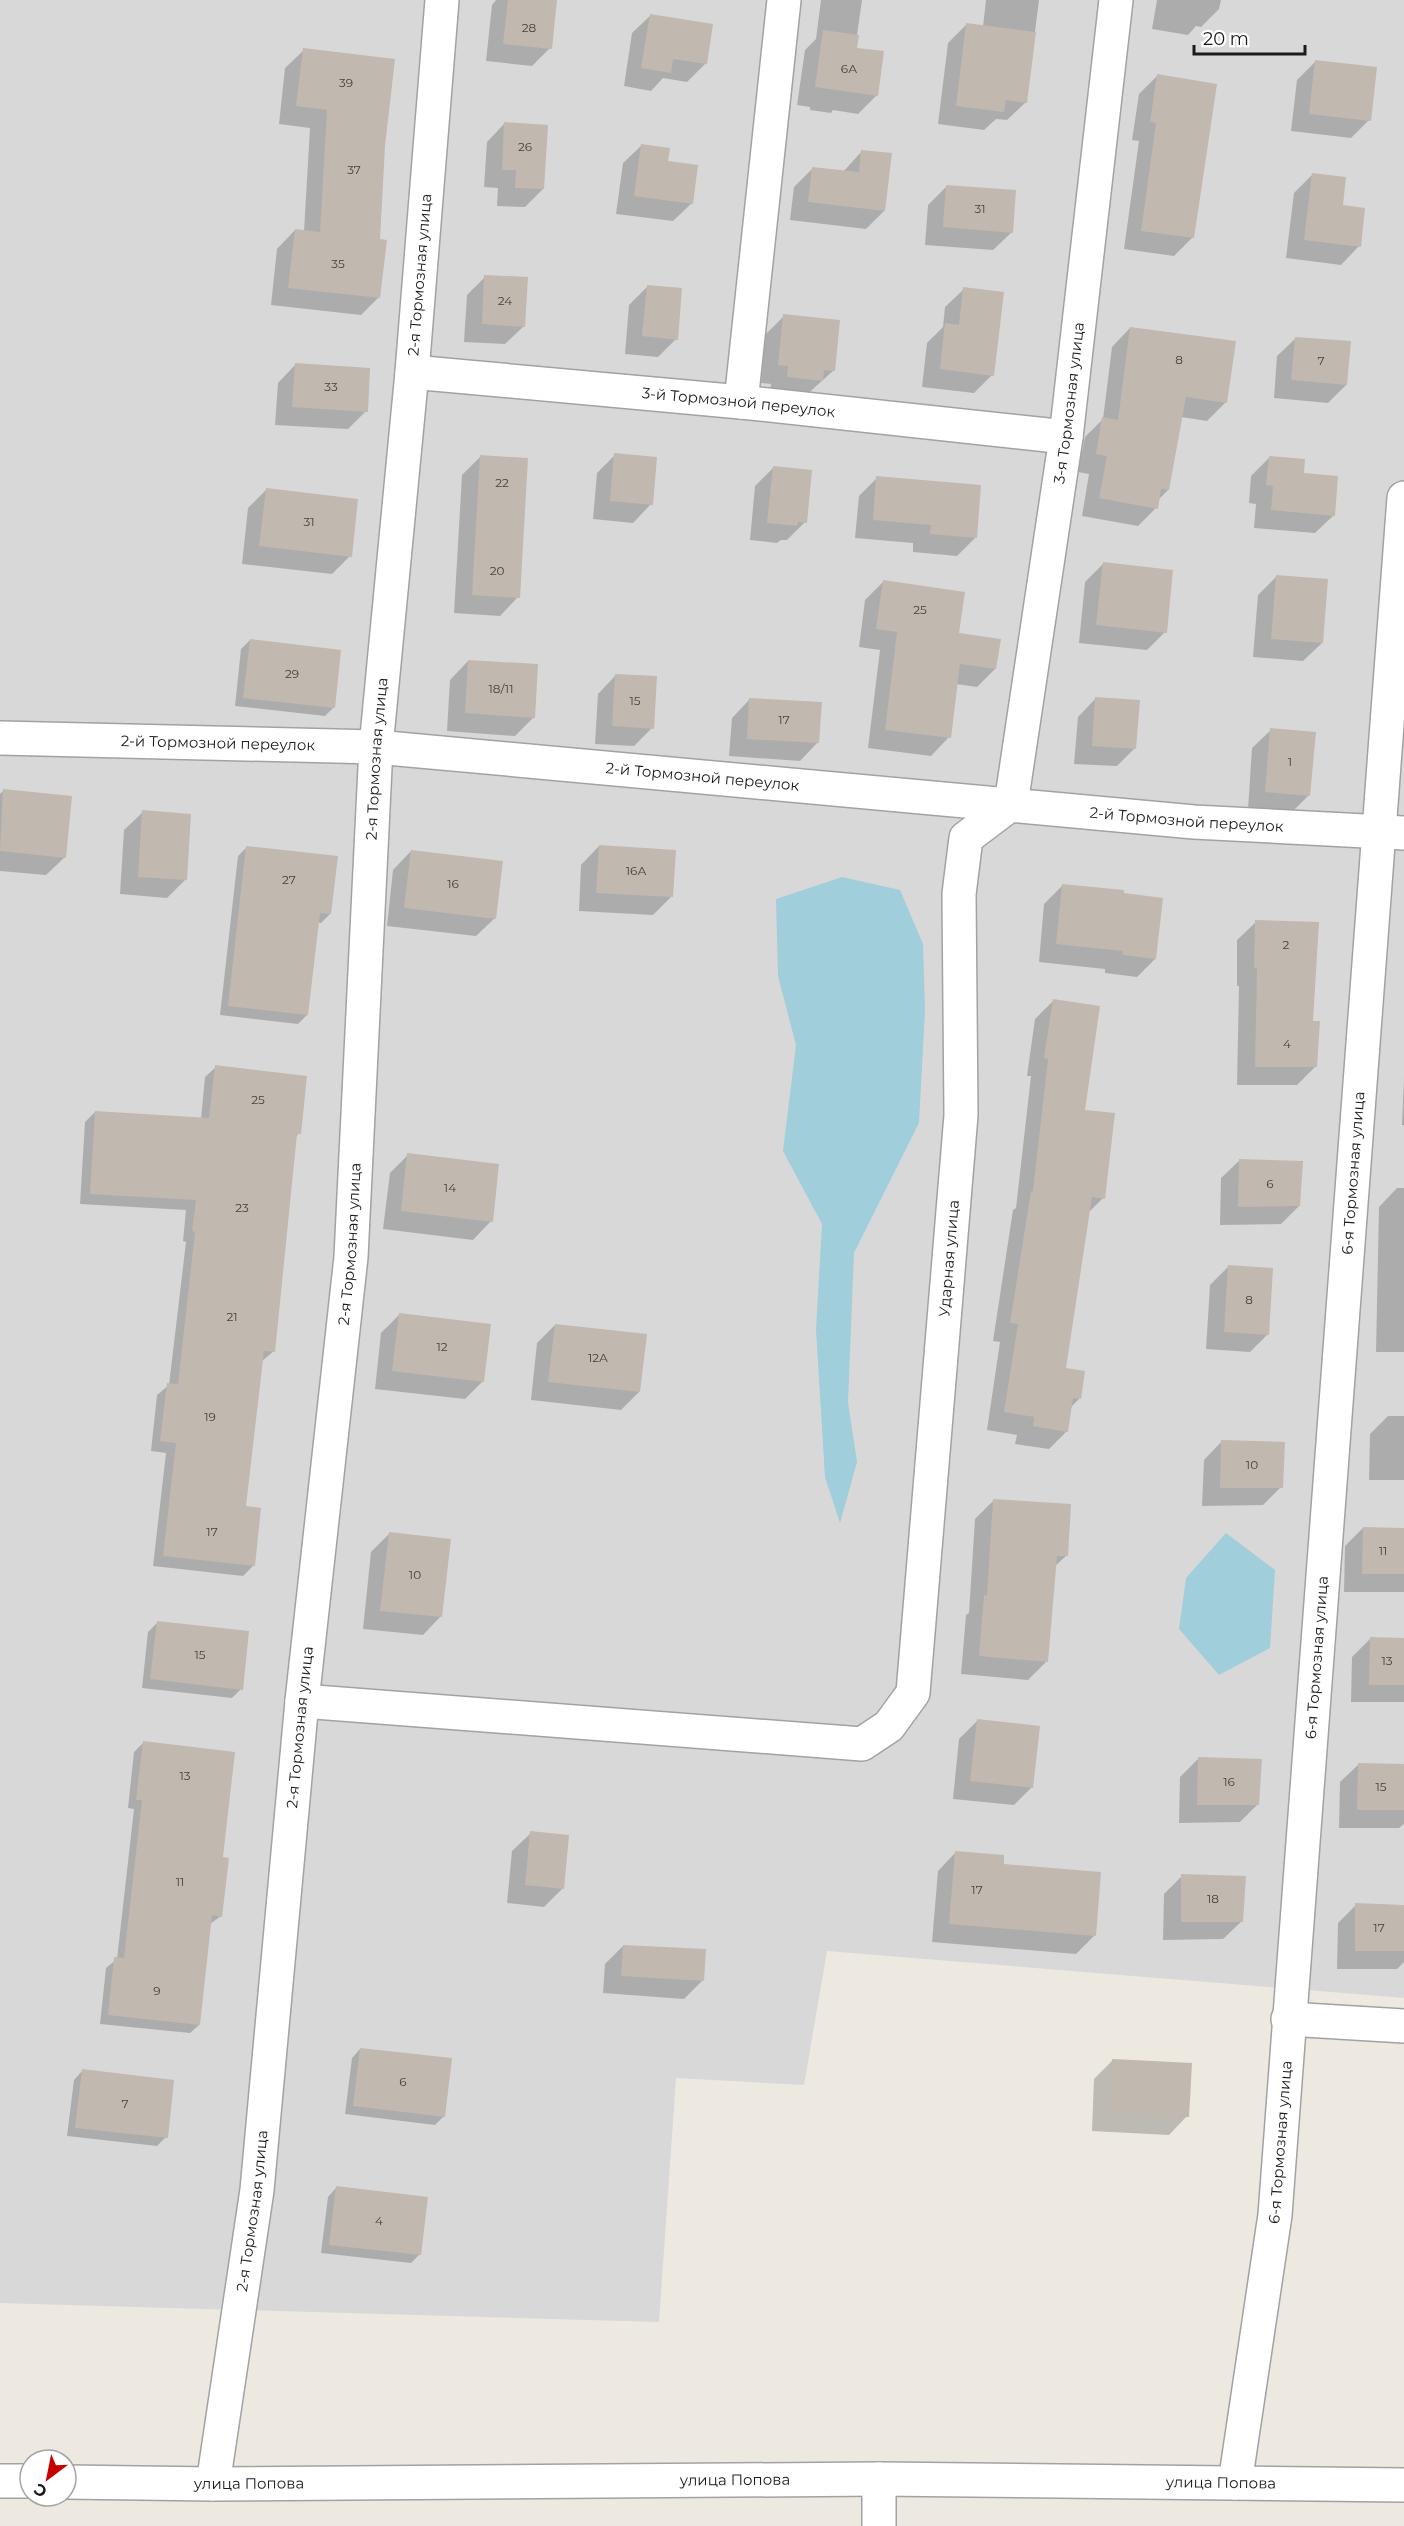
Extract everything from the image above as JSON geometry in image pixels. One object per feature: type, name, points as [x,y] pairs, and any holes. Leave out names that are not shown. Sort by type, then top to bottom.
[{"type":"street","name":"2-я Тормозная улица","points":[[213,2484],[257,2190],[302,1701],[351,1257],[376,747],[412,372],[442,0]]},
{"type":"street","points":[[741,402],[784,0]]},
{"type":"street","name":"3-я Тормозная улица","points":[[1011,804],[1066,437],[1116,0]]},
{"type":"street","name":"3-й Тормозной переулок","points":[[412,372],[741,402],[1066,437]]},
{"type":"street","name":"6-я Тормозная улица","points":[[1235,2483],[1275,2215],[1288,2019],[1391,831],[1404,498]]},
{"type":"street","name":"2-й Тормозной переулок","points":[[0,738],[376,747],[1194,822],[1391,831]]},
{"type":"street","name":"Ударная улица","points":[[302,1701],[862,1744],[889,1726],[914,1693],[961,1115],[959,894],[966,838],[1011,804]]},
{"type":"street","points":[[1288,2019],[1404,2026]]},
{"type":"street","points":[[879,2479],[879,2526]]},
{"type":"street","name":"улица Попова","points":[[78,2482],[213,2484],[879,2479],[1404,2485]]},
{"type":"street","points":[[0,2481],[18,2481]]},
{"type":"shaded area","points":[[0,0],[1404,0],[1404,1998],[827,1951],[804,2085],[676,2078],[659,2322],[0,2303]]},
{"type":"water","points":[[842,877],[900,890],[923,944],[925,1010],[919,1123],[854,1253],[848,1402],[857,1462],[840,1523],[825,1477],[816,1330],[822,1224],[783,1151],[796,1045],[778,976],[776,899]]},
{"type":"water","points":[[1226,1533],[1275,1570],[1270,1648],[1219,1675],[1179,1629],[1186,1578]]},
{"type":"building","points":[[508,0],[557,0],[552,49],[503,44]]},
{"type":"building","points":[[650,14],[713,24],[707,64],[673,59],[671,73],[641,68]]},
{"type":"building","points":[[966,23],[1036,32],[1027,103],[1006,100],[1004,112],[956,106]]},
{"type":"building","points":[[823,30],[859,35],[857,48],[884,51],[878,96],[815,87]]},
{"type":"building","points":[[303,48],[395,59],[385,146],[380,239],[387,240],[380,298],[288,288],[295,229],[320,232],[327,110],[296,106]]},
{"type":"building","points":[[1315,60],[1377,67],[1371,121],[1309,114]]},
{"type":"building","points":[[1157,74],[1217,84],[1194,238],[1141,231],[1156,123],[1150,122]]},
{"type":"building","points":[[504,122],[548,125],[544,189],[515,188],[516,170],[502,170]]},
{"type":"building","points":[[641,144],[670,148],[668,161],[698,165],[693,204],[634,196]]},
{"type":"building","points":[[861,150],[892,153],[885,211],[808,202],[812,167],[859,172]]},
{"type":"building","points":[[1312,173],[1346,177],[1343,205],[1365,208],[1361,247],[1304,240]]},
{"type":"building","points":[[946,185],[1016,190],[1013,233],[943,227]]},
{"type":"building","points":[[484,275],[528,277],[525,327],[482,324]]},
{"type":"building","points":[[647,285],[682,288],[678,340],[642,336]]},
{"type":"building","points":[[963,287],[1004,292],[994,376],[940,369],[945,323],[959,325]]},
{"type":"building","points":[[783,314],[840,320],[835,371],[824,370],[823,381],[787,377],[788,366],[778,365]]},
{"type":"building","points":[[1130,327],[1236,341],[1227,403],[1186,397],[1169,490],[1161,489],[1158,509],[1099,498],[1107,456],[1096,454],[1102,417],[1118,420]]},
{"type":"building","points":[[1295,337],[1351,341],[1347,385],[1291,380]]},
{"type":"building","points":[[295,363],[370,368],[368,412],[292,407]]},
{"type":"building","points":[[614,453],[657,457],[653,505],[610,501]]},
{"type":"building","points":[[480,455],[528,458],[520,598],[472,595]]},
{"type":"building","points":[[1269,456],[1305,459],[1304,473],[1338,476],[1335,516],[1271,510],[1273,486],[1266,485]]},
{"type":"building","points":[[773,466],[812,470],[807,523],[798,522],[797,526],[767,523]]},
{"type":"building","points":[[876,476],[981,485],[977,538],[930,534],[931,525],[873,520]]},
{"type":"building","points":[[266,488],[358,499],[352,557],[259,546]]},
{"type":"building","points":[[1103,562],[1173,570],[1167,633],[1096,625]]},
{"type":"building","points":[[1276,575],[1328,579],[1323,643],[1271,639]]},
{"type":"building","points":[[883,580],[965,592],[959,633],[1001,639],[996,669],[960,664],[951,738],[885,730],[897,632],[876,629]]},
{"type":"building","points":[[250,639],[341,650],[335,708],[243,698]]},
{"type":"building","points":[[468,660],[538,664],[535,718],[465,713]]},
{"type":"building","points":[[615,674],[657,676],[654,729],[612,726]]},
{"type":"building","points":[[1095,697],[1140,700],[1136,749],[1092,746]]},
{"type":"building","points":[[749,698],[822,702],[819,743],[747,739]]},
{"type":"building","points":[[1270,728],[1316,732],[1310,796],[1265,792]]},
{"type":"building","points":[[3,789],[72,796],[66,858],[0,851]]},
{"type":"building","points":[[142,810],[191,814],[187,880],[138,877]]},
{"type":"building","points":[[599,845],[676,850],[673,897],[596,893]]},
{"type":"building","points":[[246,846],[338,856],[331,914],[320,913],[308,1015],[228,1006]]},
{"type":"building","points":[[411,850],[503,861],[496,919],[404,908]]},
{"type":"building","points":[[1062,884],[1124,890],[1124,893],[1163,898],[1156,959],[1123,955],[1123,951],[1056,944]]},
{"type":"building","points":[[1255,920],[1319,922],[1313,1021],[1320,1021],[1317,1067],[1255,1067],[1257,968],[1254,968]]},
{"type":"building","points":[[1053,999],[1100,1006],[1085,1110],[1115,1113],[1105,1199],[1092,1197],[1066,1368],[1085,1371],[1081,1399],[1073,1398],[1068,1432],[1033,1426],[1034,1417],[1004,1412],[1018,1324],[1010,1323],[1031,1191],[1033,1191],[1048,1059],[1044,1058]]},
{"type":"building","points":[[215,1065],[307,1076],[301,1134],[297,1134],[275,1352],[264,1351],[246,1506],[261,1508],[255,1566],[163,1556],[176,1443],[160,1441],[167,1383],[178,1384],[195,1232],[192,1231],[196,1200],[90,1194],[95,1111],[209,1118]]},
{"type":"building","points":[[407,1153],[499,1164],[493,1222],[401,1211]]},
{"type":"building","points":[[1239,1159],[1303,1161],[1300,1206],[1238,1207]]},
{"type":"building","points":[[1228,1265],[1273,1268],[1269,1335],[1224,1332]]},
{"type":"building","points":[[399,1313],[491,1324],[484,1382],[392,1371]]},
{"type":"building","points":[[555,1324],[647,1334],[640,1392],[548,1382]]},
{"type":"building","points":[[1221,1440],[1285,1442],[1283,1488],[1220,1488]]},
{"type":"building","points":[[993,1499],[1071,1504],[1068,1556],[1057,1556],[1048,1662],[979,1656],[984,1595],[987,1596]]},
{"type":"building","points":[[1363,1527],[1404,1528],[1404,1574],[1362,1574]]},
{"type":"building","points":[[389,1532],[451,1539],[442,1617],[380,1611]]},
{"type":"building","points":[[157,1621],[249,1631],[243,1690],[150,1679]]},
{"type":"building","points":[[1370,1637],[1404,1638],[1404,1685],[1369,1685]]},
{"type":"building","points":[[977,1719],[1040,1726],[1033,1788],[970,1781]]},
{"type":"building","points":[[143,1741],[235,1752],[223,1857],[229,1858],[222,1917],[212,1915],[200,2025],[108,2015],[114,1957],[124,1958],[142,1800],[136,1800]]},
{"type":"building","points":[[1198,1757],[1262,1759],[1259,1805],[1197,1805]]},
{"type":"building","points":[[1358,1763],[1404,1764],[1404,1810],[1357,1810]]},
{"type":"building","points":[[530,1831],[569,1835],[564,1889],[525,1885]]},
{"type":"building","points":[[955,1851],[1004,1855],[1004,1864],[1101,1872],[1096,1936],[949,1924]]},
{"type":"building","points":[[1181,1874],[1246,1876],[1243,1922],[1181,1922]]},
{"type":"building","points":[[1355,1903],[1404,1905],[1404,1951],[1355,1951]]},
{"type":"building","points":[[623,1945],[706,1949],[704,1981],[621,1976]]},
{"type":"building","points":[[360,2048],[452,2058],[445,2117],[353,2106]]},
{"type":"building","points":[[1112,2059],[1192,2063],[1189,2117],[1109,2113]]},
{"type":"building","points":[[82,2069],[174,2080],[168,2138],[75,2128]]},
{"type":"building","points":[[336,2186],[428,2197],[421,2255],[329,2245]]}]
